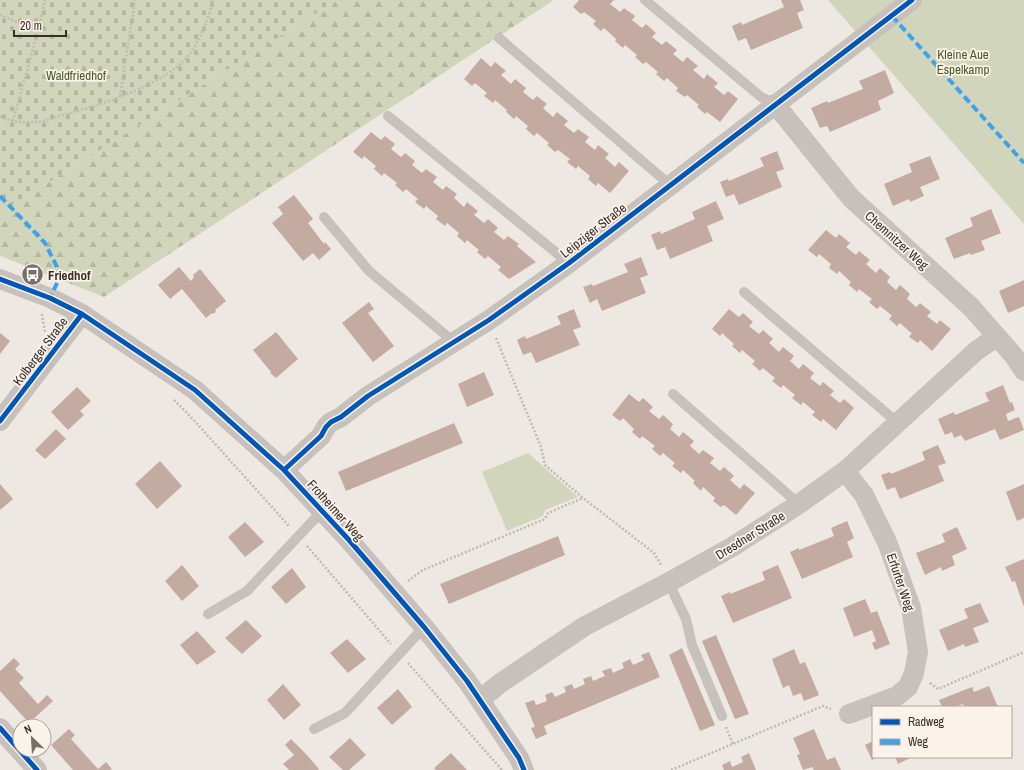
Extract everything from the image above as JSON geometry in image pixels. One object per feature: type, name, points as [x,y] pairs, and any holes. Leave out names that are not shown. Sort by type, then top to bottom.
[{"type":"street","name":"Leipziger Straße","points":[[284,470],[321,436],[331,422],[341,417],[368,396],[489,320],[569,263],[912,0]]},
{"type":"street","name":"Chemnitzer Weg","points":[[775,104],[851,198],[971,306],[1014,356],[1024,370]]},
{"type":"street","name":"Frotheimer Weg","points":[[0,279],[50,298],[82,314],[194,390],[284,470],[393,592],[467,681],[519,758],[524,770]]},
{"type":"street","name":"Kolberger Straße","points":[[0,421],[82,314]]},
{"type":"street","name":"Dresdner Straße","points":[[480,700],[499,684],[585,626],[732,547],[799,504],[845,471],[976,350],[996,336]]},
{"type":"street","name":"Erfurter Weg","points":[[845,471],[864,495],[887,542],[911,608],[918,652],[914,673],[908,687],[897,696],[849,714]]},
{"type":"street","points":[[0,728],[37,770]]},
{"type":"lane","points":[[645,0],[761,97],[775,104]]},
{"type":"lane","points":[[499,38],[670,185]]},
{"type":"lane","points":[[388,116],[569,263]]},
{"type":"lane","points":[[324,217],[369,271],[454,342]]},
{"type":"lane","points":[[744,292],[898,423]]},
{"type":"lane","points":[[673,394],[799,504]]},
{"type":"lane","name":"Frotheimer Weg","points":[[208,614],[247,591],[322,511]]},
{"type":"lane","points":[[671,581],[674,594],[686,619],[692,645],[722,716]]},
{"type":"lane","points":[[314,729],[345,713],[424,628]]},
{"type":"path","points":[[12,121],[38,31],[45,0]]},
{"type":"path","points":[[120,97],[135,0]]},
{"type":"path","points":[[0,116],[12,121],[37,122],[80,111],[120,97],[166,75],[189,55],[204,26],[213,0]]},
{"type":"path","points":[[0,15],[38,31]]},
{"type":"path","points":[[35,312],[42,315],[43,325],[47,337],[56,347]]},
{"type":"path","points":[[489,320],[541,446],[545,465],[583,498],[654,553],[671,581]]},
{"type":"path","points":[[393,592],[423,570],[545,519],[548,513],[583,498]]},
{"type":"path","points":[[914,673],[938,689],[1024,652]]},
{"type":"path","points":[[671,770],[822,706],[849,714]]},
{"type":"green space","name":"Waldfriedhof","points":[[0,0],[337,0],[0,213]]},
{"type":"green space","points":[[337,0],[554,0],[104,297],[0,256],[0,213]]},
{"type":"green space","name":"Kleine Aue Espelkamp","points":[[828,0],[1024,0],[1024,224]]},
{"type":"green space","points":[[528,453],[578,497],[545,510],[543,516],[507,531],[482,472]]},
{"type":"building","points":[[579,0],[614,0],[610,4],[620,12],[624,8],[635,16],[632,20],[642,28],[646,24],[656,33],[652,37],[662,45],[666,41],[677,50],[673,54],[683,62],[687,57],[698,66],[693,70],[704,79],[707,74],[718,83],[714,87],[724,95],[728,91],[738,99],[720,122],[707,112],[705,114],[697,107],[699,105],[687,95],[685,97],[676,91],[678,88],[667,78],[664,81],[656,74],[658,72],[646,62],[643,64],[635,57],[637,55],[625,45],[623,48],[604,28],[601,31],[593,24],[596,21],[584,12],[581,14],[573,7]]},
{"type":"building","points":[[781,0],[800,0],[804,10],[797,13],[803,28],[751,50],[746,38],[738,41],[732,26],[741,22],[742,25],[784,7]]},
{"type":"building","points":[[481,58],[491,67],[495,62],[506,71],[501,75],[511,84],[515,79],[526,88],[523,92],[533,100],[537,96],[547,104],[543,108],[553,117],[557,112],[568,121],[564,125],[574,133],[578,129],[589,137],[585,142],[595,150],[598,145],[609,154],[605,158],[615,167],[619,162],[629,171],[610,193],[598,183],[596,186],[588,179],[590,176],[578,166],[576,169],[567,162],[570,159],[558,150],[555,152],[547,145],[549,143],[537,133],[534,136],[526,129],[528,126],[516,116],[514,119],[506,112],[507,110],[495,100],[493,103],[484,96],[487,93],[475,83],[472,86],[464,79]]},
{"type":"building","points":[[885,70],[894,93],[878,101],[881,110],[830,132],[827,126],[820,128],[811,108],[863,89],[859,81]]},
{"type":"building","points":[[371,132],[381,140],[385,136],[395,144],[391,149],[401,157],[405,153],[415,161],[412,165],[422,173],[426,169],[437,177],[433,182],[443,190],[446,186],[457,194],[454,198],[464,207],[467,202],[478,211],[474,215],[484,223],[488,219],[498,228],[494,232],[504,240],[508,236],[519,244],[517,246],[536,262],[509,279],[498,270],[501,267],[488,256],[485,259],[477,252],[479,250],[467,240],[465,243],[457,236],[459,233],[447,223],[445,226],[436,219],[438,216],[426,206],[424,209],[415,202],[418,199],[406,189],[403,192],[395,185],[397,183],[384,173],[382,176],[374,169],[376,166],[364,156],[362,159],[353,152]]},
{"type":"building","points":[[777,151],[784,169],[776,172],[782,187],[739,205],[734,194],[726,197],[720,182],[728,179],[729,181],[764,166],[760,158]]},
{"type":"building","points":[[930,156],[940,179],[920,187],[924,196],[910,202],[909,199],[893,206],[884,184],[912,172],[909,164]]},
{"type":"building","points":[[294,195],[313,219],[308,223],[324,244],[325,242],[331,249],[319,260],[313,253],[303,261],[272,223],[283,214],[278,207]]},
{"type":"building","points":[[716,201],[724,219],[707,226],[713,241],[670,259],[665,247],[657,250],[651,235],[660,231],[661,234],[695,219],[692,212]]},
{"type":"building","points":[[991,209],[1001,233],[981,241],[985,250],[971,255],[970,253],[954,259],[945,238],[973,226],[970,218]]},
{"type":"building","points":[[826,230],[836,238],[839,234],[850,243],[846,247],[856,255],[859,251],[870,260],[866,264],[876,273],[880,268],[890,277],[887,282],[896,290],[900,285],[910,294],[907,299],[916,307],[920,303],[931,312],[927,316],[937,324],[940,320],[951,329],[932,351],[920,340],[918,343],[909,337],[912,333],[900,323],[897,326],[889,319],[892,316],[890,314],[880,306],[877,309],[869,302],[872,299],[859,289],[857,292],[849,285],[851,282],[839,271],[837,274],[829,268],[831,264],[819,254],[817,257],[808,250]]},
{"type":"building","points":[[641,257],[648,275],[640,278],[646,293],[602,311],[597,299],[590,303],[583,287],[592,284],[593,286],[628,272],[624,264]]},
{"type":"building","points":[[179,267],[191,281],[194,277],[193,275],[200,269],[226,301],[215,310],[216,311],[213,314],[212,313],[206,318],[182,289],[170,299],[158,285]]},
{"type":"building","points":[[1024,280],[1024,306],[1008,313],[999,291]]},
{"type":"building","points":[[369,302],[374,309],[368,313],[394,346],[373,362],[342,323]]},
{"type":"building","points":[[574,309],[581,327],[573,330],[580,345],[536,363],[531,352],[523,355],[517,340],[525,336],[526,339],[561,324],[557,316]]},
{"type":"building","points":[[729,309],[739,317],[743,313],[753,322],[749,326],[759,334],[763,330],[773,339],[769,343],[779,352],[783,347],[794,356],[790,361],[799,369],[803,364],[814,373],[810,378],[820,386],[823,382],[834,391],[830,395],[840,403],[844,399],[854,408],[836,430],[823,419],[821,422],[812,415],[815,412],[803,402],[801,405],[792,398],[795,395],[783,385],[781,388],[772,381],[775,378],[763,368],[760,371],[752,364],[755,361],[742,350],[740,353],[732,346],[734,344],[722,333],[720,336],[712,329]]},
{"type":"building","points":[[276,332],[298,359],[276,378],[270,373],[271,372],[253,350]]},
{"type":"building","points":[[0,333],[10,341],[0,354]]},
{"type":"building","points":[[484,372],[494,395],[467,407],[458,384]]},
{"type":"building","points":[[1003,385],[1010,403],[1012,402],[1015,410],[1006,414],[1008,421],[1019,417],[1024,430],[1000,440],[995,429],[965,441],[961,435],[954,438],[952,432],[945,435],[938,419],[954,412],[955,415],[989,401],[985,393]]},
{"type":"building","points":[[77,387],[91,401],[80,411],[84,415],[68,430],[51,412]]},
{"type":"building","points":[[629,394],[639,402],[643,398],[653,407],[649,411],[659,419],[663,415],[673,424],[670,429],[679,437],[683,432],[694,441],[690,446],[699,454],[703,450],[714,458],[710,463],[720,471],[724,467],[734,476],[730,480],[740,489],[744,484],[755,493],[736,515],[724,505],[721,507],[713,501],[715,498],[703,487],[701,491],[693,483],[695,481],[683,470],[681,473],[672,466],[675,463],[663,453],[660,456],[652,449],[655,446],[642,436],[640,439],[632,432],[634,429],[623,418],[620,421],[612,415]]},
{"type":"building","points":[[454,423],[463,443],[346,491],[338,472]]},
{"type":"building","points":[[56,429],[66,439],[45,459],[35,450]]},
{"type":"building","points":[[938,445],[946,463],[938,466],[944,481],[900,499],[895,487],[887,490],[881,475],[890,472],[891,474],[925,460],[922,452]]},
{"type":"building","points":[[160,461],[182,486],[157,509],[135,484]]},
{"type":"building","points":[[0,484],[13,499],[0,510]]},
{"type":"building","points":[[1024,484],[1024,518],[1017,521],[1006,492]]},
{"type":"building","points":[[847,521],[854,538],[847,542],[853,557],[802,579],[790,552],[834,536],[831,528]]},
{"type":"building","points":[[245,522],[264,542],[245,557],[228,537]]},
{"type":"building","points":[[957,527],[967,549],[952,556],[955,565],[942,571],[941,567],[925,575],[916,553],[945,542],[942,534]]},
{"type":"building","points":[[558,536],[565,555],[449,604],[440,584]]},
{"type":"building","points":[[1024,559],[1024,607],[1015,581],[1012,582],[1005,567]]},
{"type":"building","points":[[182,565],[199,586],[182,601],[165,581]]},
{"type":"building","points":[[778,565],[792,598],[733,623],[721,596],[765,580],[762,572]]},
{"type":"building","points":[[292,568],[306,587],[286,604],[271,587]]},
{"type":"building","points":[[865,599],[871,613],[877,611],[890,644],[875,650],[872,643],[876,641],[872,630],[854,637],[843,608]]},
{"type":"building","points":[[980,603],[989,622],[973,628],[979,642],[965,647],[964,644],[948,651],[939,630],[968,618],[964,609]]},
{"type":"building","points":[[246,620],[262,636],[242,654],[225,638]]},
{"type":"building","points":[[197,631],[216,652],[197,665],[180,645]]},
{"type":"building","points":[[716,635],[749,714],[735,719],[702,641]]},
{"type":"building","points":[[347,639],[366,659],[348,673],[330,653]]},
{"type":"building","points":[[682,648],[715,725],[700,731],[669,655]]},
{"type":"building","points":[[794,649],[800,664],[805,662],[819,695],[804,701],[801,693],[793,696],[789,685],[783,688],[772,659]]},
{"type":"building","points":[[649,652],[660,677],[544,726],[547,734],[536,739],[531,728],[535,727],[525,703],[534,700],[536,705],[547,701],[545,695],[552,692],[555,697],[566,692],[564,687],[572,684],[574,689],[585,684],[583,679],[591,676],[593,681],[605,676],[602,671],[611,668],[613,673],[624,668],[622,663],[630,659],[633,665],[644,660],[641,655]]},
{"type":"building","points":[[14,658],[20,664],[15,669],[24,678],[19,683],[38,704],[47,695],[53,701],[34,718],[24,718],[0,691],[0,671]]},
{"type":"building","points":[[283,684],[301,705],[284,720],[267,700]]},
{"type":"building","points":[[989,686],[998,706],[964,706],[963,704],[957,706],[942,706],[939,700],[972,687],[974,692]]},
{"type":"building","points":[[398,689],[412,707],[392,725],[377,708]]},
{"type":"building","points":[[69,729],[75,735],[71,739],[98,769],[106,762],[112,769],[73,770],[52,746],[52,744]]},
{"type":"building","points":[[814,729],[827,760],[835,757],[841,770],[814,770],[812,767],[803,770],[797,755],[800,754],[793,738]]},
{"type":"building","points":[[350,738],[366,755],[349,770],[343,770],[329,757]]},
{"type":"building","points":[[291,739],[319,769],[318,770],[289,770],[283,764],[294,755],[285,745]]},
{"type":"building","points":[[872,742],[872,758],[876,758],[872,760],[865,745]]},
{"type":"building","points":[[451,753],[467,770],[436,770],[434,768]]},
{"type":"building","points":[[749,753],[756,770],[724,770],[722,765],[730,761],[732,767],[743,762],[741,757]]},
{"type":"building","points":[[895,758],[910,758],[898,764]]},
{"type":"marked path","points":[[892,16],[1024,163]]},
{"type":"marked path","points":[[0,196],[45,243],[57,267],[58,281],[50,298]]},
{"type":"cycle path","points":[[284,470],[321,436],[331,422],[341,417],[368,396],[489,320],[569,263],[912,0]]},
{"type":"cycle path","points":[[0,279],[50,298],[82,314],[195,390],[284,470],[349,540],[424,627],[467,681],[519,758],[524,770]]},
{"type":"cycle path","points":[[0,421],[82,314]]},
{"type":"cycle path","points":[[0,728],[37,770]]},
{"type":"place","name":"Friedhof","points":[[32,275]]}]
